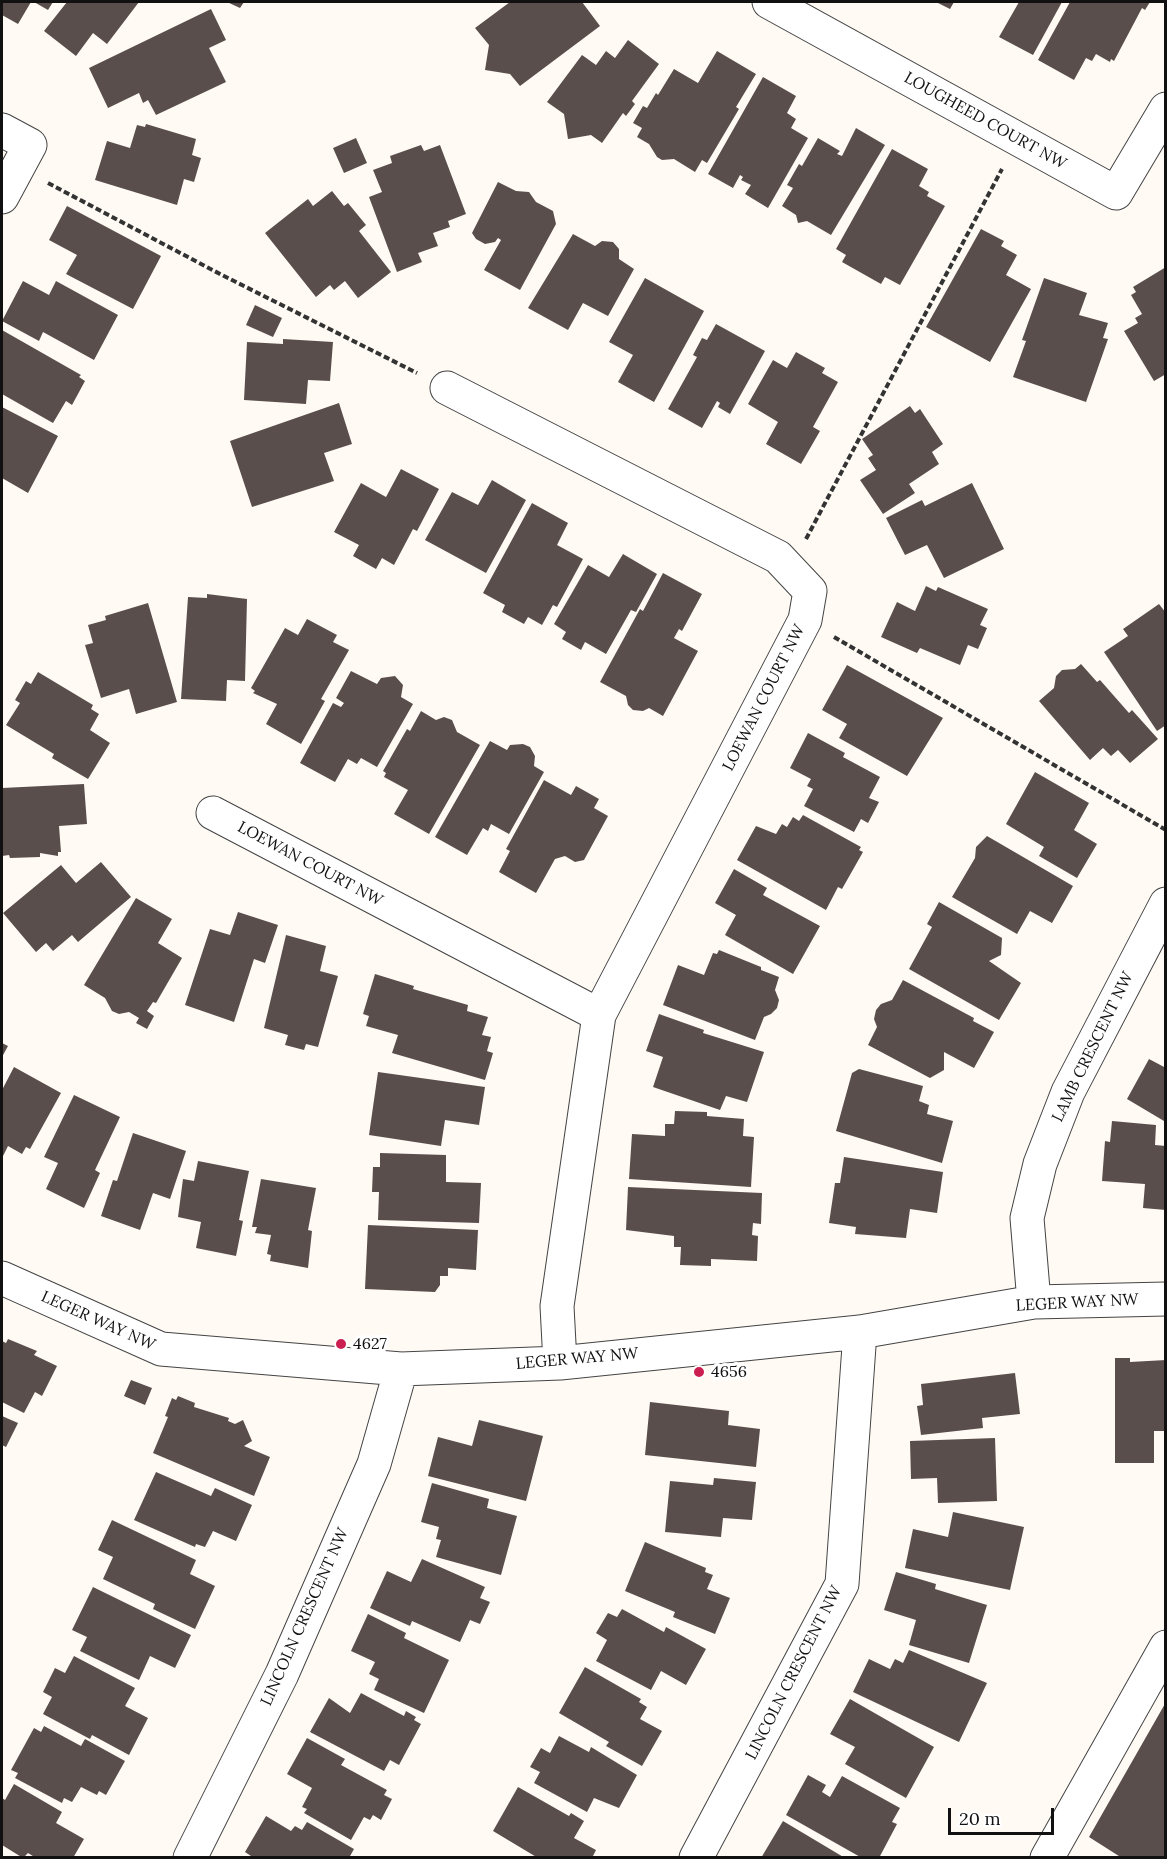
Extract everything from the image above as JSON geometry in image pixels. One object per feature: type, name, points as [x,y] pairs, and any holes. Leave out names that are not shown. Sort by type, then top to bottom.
[{"type":"street","name":"LOUGHEED COURT NW","points":[[769,2],[1116,193],[1166,109]]},
{"type":"street","points":[[2,130],[30,145],[2,197]]},
{"type":"street","name":"LOEWAN COURT NW","points":[[447,388],[778,556],[810,591],[805,620],[599,1015],[557,1306],[560,1363]]},
{"type":"street","name":"LOEWAN COURT NW","points":[[213,813],[599,1015]]},
{"type":"street","name":"LAMB CRESCENT NW","points":[[1034,1302],[1027,1218],[1040,1164],[1068,1092],[1166,904]]},
{"type":"street","name":"LEGER WAY NW","points":[[2,1278],[161,1349],[401,1370],[560,1363],[860,1332],[1034,1302],[1166,1299]]},
{"type":"street","name":"LINCOLN CRESCENT NW","points":[[696,1857],[842,1584],[860,1332]]},
{"type":"street","name":"LINCOLN CRESCENT NW","points":[[190,1857],[282,1674],[374,1464],[401,1370]]},
{"type":"street","points":[[1047,1857],[1166,1647]]},
{"type":"path","points":[[790,568],[1018,139]]},
{"type":"path","points":[[18,167],[230,279],[447,388]]},
{"type":"path","points":[[805,620],[1166,830]]},
{"type":"building","points":[[2,2],[31,2],[18,24],[2,15]]},
{"type":"building","points":[[34,2],[53,2],[48,10]]},
{"type":"building","points":[[67,2],[139,2],[107,44],[93,33],[76,56],[44,31]]},
{"type":"building","points":[[227,2],[244,2],[240,8]]},
{"type":"building","points":[[510,2],[582,2],[600,26],[520,86],[510,74],[485,70],[489,45],[475,28]]},
{"type":"building","points":[[936,2],[954,2],[950,9]]},
{"type":"building","points":[[1019,2],[1062,2],[1033,55],[999,37]]},
{"type":"building","points":[[1070,2],[1150,2],[1145,10],[1142,8],[1114,61],[1111,59],[1110,62],[1096,54],[1092,61],[1086,58],[1074,80],[1038,60]]},
{"type":"building","points":[[211,9],[226,40],[209,48],[226,82],[156,115],[148,100],[143,103],[139,93],[108,108],[89,68]]},
{"type":"building","points":[[628,40],[659,64],[632,101],[635,104],[626,116],[623,113],[602,143],[591,135],[568,139],[564,114],[547,102],[582,55],[596,65],[606,51],[615,58]]},
{"type":"building","points":[[717,51],[756,74],[736,107],[739,109],[707,163],[702,160],[695,172],[674,159],[662,160],[657,157],[649,144],[637,137],[642,128],[633,123],[643,106],[647,108],[656,93],[658,95],[674,69],[698,83]]},
{"type":"building","points":[[763,77],[796,96],[787,113],[796,119],[791,128],[808,138],[768,208],[745,194],[751,185],[741,180],[743,177],[740,175],[733,188],[708,174]]},
{"type":"building","points":[[146,124],[196,139],[192,155],[201,158],[194,182],[184,179],[177,205],[95,180],[107,141],[130,148],[137,125],[145,127]]},
{"type":"building","points":[[856,128],[885,145],[831,235],[807,221],[798,223],[796,215],[782,206],[793,188],[787,185],[799,164],[802,166],[818,138],[840,151],[837,154],[842,156]]},
{"type":"building","points":[[356,138],[367,163],[344,173],[333,148]]},
{"type":"building","points":[[421,145],[424,151],[440,145],[466,214],[448,221],[450,227],[433,233],[438,246],[418,253],[422,262],[397,272],[369,197],[382,192],[373,170],[392,163],[390,156]]},
{"type":"building","points":[[892,149],[928,169],[919,186],[929,192],[927,196],[945,206],[900,285],[885,277],[881,284],[842,262],[846,255],[836,249]]},
{"type":"building","points":[[498,182],[516,191],[529,192],[536,202],[553,211],[556,224],[520,290],[484,270],[501,240],[498,238],[495,242],[485,244],[476,239],[472,233]]},
{"type":"building","points":[[332,191],[344,206],[348,203],[366,225],[359,231],[391,272],[358,298],[345,281],[334,290],[330,285],[316,297],[265,233],[308,199],[313,206]]},
{"type":"building","points":[[67,206],[161,256],[133,309],[66,274],[77,255],[49,240]]},
{"type":"building","points":[[981,229],[1004,241],[1001,246],[1017,255],[1006,275],[1031,289],[990,362],[926,327]]},
{"type":"building","points":[[573,234],[595,246],[602,241],[613,242],[619,249],[619,259],[634,269],[608,316],[583,303],[568,330],[528,308]]},
{"type":"building","points":[[1166,267],[1166,374],[1154,381],[1124,331],[1138,323],[1135,318],[1142,314],[1131,295],[1136,292],[1133,287]]},
{"type":"building","points":[[645,278],[704,311],[654,402],[618,382],[633,355],[609,342]]},
{"type":"building","points":[[1044,278],[1087,293],[1079,315],[1108,323],[1103,338],[1108,339],[1086,402],[1013,377],[1026,341],[1022,340]]},
{"type":"building","points":[[23,281],[49,295],[56,281],[118,315],[94,360],[43,332],[39,341],[2,321]]},
{"type":"building","points":[[255,305],[282,318],[273,337],[246,325]]},
{"type":"building","points":[[716,324],[765,351],[730,414],[718,407],[720,403],[717,401],[702,428],[668,409],[697,357],[693,355],[702,338],[707,340]]},
{"type":"building","points":[[2,330],[81,375],[79,377],[85,381],[72,405],[66,401],[53,423],[2,394]]},
{"type":"building","points":[[283,339],[333,342],[330,381],[308,380],[306,404],[244,400],[247,342],[283,344]]},
{"type":"building","points":[[796,352],[825,368],[822,373],[838,382],[813,427],[820,431],[801,464],[766,444],[778,422],[748,404],[773,360],[787,368]]},
{"type":"building","points":[[339,403],[352,444],[324,453],[334,481],[252,507],[230,441]]},
{"type":"building","points":[[910,406],[915,413],[920,409],[943,444],[932,452],[939,464],[909,484],[915,493],[883,514],[860,480],[876,470],[868,458],[873,455],[862,439]]},
{"type":"building","points":[[2,407],[58,436],[28,493],[2,478]]},
{"type":"building","points":[[401,469],[439,489],[417,531],[413,529],[394,565],[382,558],[376,569],[353,556],[359,545],[334,532],[361,483],[386,497]]},
{"type":"building","points":[[492,480],[526,500],[486,573],[425,540],[452,492],[478,505]]},
{"type":"building","points":[[972,483],[1004,549],[944,578],[927,545],[905,555],[886,518],[922,500],[925,506]]},
{"type":"building","points":[[532,503],[568,523],[557,545],[583,559],[557,607],[553,605],[542,625],[528,617],[524,624],[502,612],[505,605],[483,593]]},
{"type":"building","points":[[623,554],[657,574],[636,612],[631,610],[606,654],[585,642],[581,650],[562,639],[566,632],[554,624],[588,565],[609,577]]},
{"type":"building","points":[[663,573],[702,594],[682,631],[679,629],[674,638],[698,651],[663,716],[649,708],[643,711],[633,710],[628,705],[626,696],[600,682],[640,609],[643,611]]},
{"type":"building","points":[[926,586],[936,591],[938,587],[988,609],[980,625],[987,628],[978,649],[968,645],[960,665],[920,648],[917,653],[881,637],[897,602],[915,611]]},
{"type":"building","points":[[207,594],[247,599],[245,681],[227,680],[226,701],[181,699],[188,597],[207,598]]},
{"type":"building","points":[[148,603],[177,702],[136,714],[129,689],[101,698],[85,645],[93,643],[88,625],[106,620],[105,616]]},
{"type":"building","points":[[1159,604],[1166,613],[1166,725],[1157,731],[1104,652],[1128,636],[1123,629]]},
{"type":"building","points":[[307,619],[337,635],[333,642],[349,650],[321,699],[325,701],[301,744],[266,724],[277,704],[253,693],[255,691],[251,688],[285,628],[298,635]]},
{"type":"building","points":[[1081,664],[1097,682],[1100,680],[1129,713],[1132,710],[1158,739],[1130,763],[1118,750],[1111,756],[1103,748],[1090,760],[1039,701],[1054,688],[1056,676],[1062,670],[1075,669]]},
{"type":"building","points":[[847,665],[943,718],[907,776],[839,738],[847,724],[822,710]]},
{"type":"building","points":[[351,671],[377,684],[381,678],[395,676],[403,685],[401,697],[413,704],[377,767],[361,758],[357,764],[348,759],[335,782],[300,763],[333,703],[341,707],[344,703],[336,698]]},
{"type":"building","points":[[38,672],[93,705],[91,709],[99,714],[90,730],[110,743],[88,779],[52,758],[54,754],[6,725],[20,703],[15,700],[26,681],[31,684]]},
{"type":"building","points":[[421,711],[436,720],[444,717],[452,720],[457,732],[480,745],[429,834],[394,814],[408,790],[384,777],[386,773],[383,771],[407,729],[410,731]]},
{"type":"building","points":[[808,733],[845,753],[843,757],[880,777],[869,798],[879,802],[868,823],[861,819],[854,832],[804,806],[813,789],[807,786],[811,779],[790,768]]},
{"type":"building","points":[[490,741],[507,750],[510,745],[523,744],[530,747],[535,756],[534,766],[544,772],[509,834],[491,824],[488,831],[483,828],[467,855],[435,837]]},
{"type":"building","points":[[1035,772],[1089,803],[1074,830],[1097,844],[1077,878],[1039,856],[1044,847],[1006,824]]},
{"type":"building","points":[[544,780],[571,795],[576,786],[599,799],[594,808],[608,816],[584,860],[575,862],[565,856],[555,859],[536,893],[499,872],[510,851],[506,849]]},
{"type":"building","points":[[84,784],[87,824],[59,826],[61,852],[58,852],[58,856],[40,853],[40,857],[2,856],[2,788]]},
{"type":"building","points":[[803,815],[861,847],[859,850],[863,852],[842,889],[838,887],[826,910],[737,860],[756,826],[776,834],[782,824],[787,827],[793,817],[799,821]]},
{"type":"building","points":[[987,836],[1073,886],[1052,923],[1030,911],[1017,934],[952,897],[975,858],[976,847]]},
{"type":"building","points":[[101,862],[131,897],[78,942],[72,935],[53,951],[46,943],[36,952],[3,913],[61,865],[76,883]]},
{"type":"building","points":[[734,869],[767,888],[763,895],[820,926],[793,974],[725,935],[736,915],[715,903]]},
{"type":"building","points":[[136,898],[172,919],[158,943],[182,958],[156,1003],[153,1002],[147,1011],[154,1016],[147,1029],[136,1023],[139,1018],[129,1012],[119,1014],[112,1011],[105,998],[84,985]]},
{"type":"building","points":[[939,902],[1002,938],[1001,955],[989,961],[1021,983],[999,1020],[909,969],[932,927],[927,924]]},
{"type":"building","points":[[238,912],[278,925],[265,963],[254,959],[234,1022],[185,1005],[210,929],[230,935]]},
{"type":"building","points":[[286,935],[326,946],[320,971],[338,976],[318,1047],[306,1044],[304,1050],[285,1045],[288,1035],[264,1028]]},
{"type":"building","points":[[719,950],[779,977],[775,990],[779,1000],[777,1008],[764,1017],[755,1040],[663,1005],[678,965],[704,975],[713,953],[717,954]]},
{"type":"building","points":[[375,974],[414,986],[413,989],[468,1005],[467,1011],[488,1017],[482,1035],[491,1037],[487,1051],[493,1053],[485,1080],[392,1053],[398,1035],[366,1026],[369,1016],[363,1014]]},
{"type":"building","points":[[903,980],[974,1018],[973,1021],[994,1032],[974,1068],[944,1052],[944,1070],[930,1078],[868,1045],[877,1027],[874,1019],[876,1010],[881,1004],[892,1000]]},
{"type":"building","points":[[659,1014],[704,1030],[703,1033],[764,1052],[747,1102],[726,1096],[720,1110],[653,1087],[663,1057],[646,1051]]},
{"type":"building","points":[[2,1043],[8,1046],[2,1057]]},
{"type":"building","points":[[1149,1059],[1166,1068],[1164,1121],[1127,1099]]},
{"type":"building","points":[[14,1067],[61,1093],[30,1149],[26,1147],[22,1154],[8,1146],[2,1158],[2,1090]]},
{"type":"building","points":[[859,1069],[923,1086],[919,1101],[929,1105],[927,1114],[953,1121],[942,1163],[836,1131],[852,1073]]},
{"type":"building","points":[[378,1072],[485,1087],[479,1125],[445,1120],[441,1146],[369,1135]]},
{"type":"building","points":[[74,1095],[120,1117],[95,1170],[100,1173],[84,1208],[46,1189],[58,1163],[44,1157]]},
{"type":"building","points":[[675,1111],[707,1112],[707,1116],[744,1119],[743,1136],[754,1137],[751,1187],[629,1179],[632,1134],[665,1136],[665,1124],[674,1124]]},
{"type":"building","points":[[1112,1121],[1156,1125],[1155,1145],[1166,1146],[1166,1210],[1143,1208],[1145,1184],[1102,1181],[1105,1141],[1110,1142]]},
{"type":"building","points":[[133,1133],[186,1151],[170,1199],[153,1193],[140,1230],[101,1216],[113,1180],[117,1181]]},
{"type":"building","points":[[380,1153],[446,1155],[446,1182],[481,1183],[479,1223],[378,1220],[379,1192],[372,1192],[373,1167],[380,1167]]},
{"type":"building","points":[[844,1157],[943,1172],[937,1213],[910,1209],[906,1238],[855,1234],[856,1227],[829,1223],[835,1183],[840,1183]]},
{"type":"building","points":[[198,1161],[249,1171],[239,1220],[243,1221],[236,1256],[196,1248],[201,1222],[178,1217],[183,1179],[194,1181]]},
{"type":"building","points":[[261,1179],[316,1188],[308,1230],[312,1231],[308,1268],[270,1261],[271,1255],[267,1254],[271,1235],[255,1233],[257,1227],[252,1227]]},
{"type":"building","points":[[628,1187],[762,1193],[761,1224],[753,1223],[752,1235],[758,1236],[757,1261],[711,1259],[711,1266],[680,1265],[681,1247],[674,1247],[674,1236],[626,1230]]},
{"type":"building","points":[[368,1225],[478,1230],[476,1270],[448,1268],[448,1276],[440,1276],[440,1285],[435,1292],[365,1289]]},
{"type":"building","points":[[8,1339],[37,1351],[34,1355],[57,1366],[42,1396],[35,1392],[24,1413],[2,1402],[2,1341],[6,1343]]},
{"type":"building","points":[[1115,1358],[1130,1358],[1130,1362],[1166,1360],[1166,1431],[1154,1431],[1154,1463],[1115,1463]]},
{"type":"building","points":[[1015,1373],[1020,1414],[982,1418],[983,1428],[921,1435],[917,1406],[923,1405],[921,1384]]},
{"type":"building","points":[[131,1380],[152,1388],[145,1405],[124,1396]]},
{"type":"building","points":[[178,1396],[195,1403],[194,1407],[229,1418],[228,1421],[235,1424],[243,1420],[252,1441],[244,1446],[270,1457],[254,1496],[153,1453],[168,1417],[165,1416],[172,1398],[176,1400]]},
{"type":"building","points":[[650,1402],[729,1411],[728,1425],[760,1429],[756,1467],[645,1455]]},
{"type":"building","points":[[2,1416],[18,1423],[6,1447],[2,1445]]},
{"type":"building","points":[[479,1420],[543,1436],[526,1501],[428,1476],[438,1437],[472,1446]]},
{"type":"building","points":[[995,1438],[997,1501],[938,1503],[937,1478],[911,1479],[910,1441]]},
{"type":"building","points":[[156,1472],[211,1496],[215,1488],[252,1505],[236,1541],[213,1531],[205,1547],[196,1544],[195,1547],[134,1520]]},
{"type":"building","points":[[714,1478],[756,1482],[752,1520],[723,1518],[721,1537],[665,1532],[670,1481],[713,1485]]},
{"type":"building","points":[[432,1483],[489,1499],[487,1508],[517,1516],[501,1575],[436,1557],[441,1540],[436,1539],[439,1527],[421,1522]]},
{"type":"building","points":[[953,1512],[1024,1527],[1010,1590],[905,1568],[913,1529],[948,1537]]},
{"type":"building","points":[[112,1520],[196,1560],[190,1574],[215,1586],[195,1629],[153,1609],[155,1604],[103,1579],[113,1557],[98,1550]]},
{"type":"building","points":[[645,1542],[706,1568],[705,1572],[713,1575],[707,1589],[730,1598],[715,1634],[673,1617],[675,1612],[625,1591]]},
{"type":"building","points":[[422,1559],[485,1587],[480,1598],[490,1602],[480,1624],[470,1620],[460,1642],[412,1621],[410,1626],[370,1608],[387,1571],[411,1582]]},
{"type":"building","points":[[896,1572],[936,1584],[935,1589],[987,1605],[969,1663],[909,1645],[916,1620],[884,1610]]},
{"type":"building","points":[[93,1587],[191,1635],[175,1668],[150,1656],[139,1680],[80,1651],[87,1637],[72,1630]]},
{"type":"building","points":[[622,1609],[664,1632],[666,1627],[706,1649],[686,1685],[661,1671],[651,1690],[596,1661],[607,1640],[596,1633],[608,1613],[617,1617]]},
{"type":"building","points":[[368,1614],[406,1633],[404,1638],[449,1660],[424,1713],[374,1690],[379,1679],[369,1674],[375,1662],[351,1651]]},
{"type":"building","points":[[909,1650],[987,1683],[959,1742],[853,1692],[869,1659],[890,1669],[895,1659],[903,1663]]},
{"type":"building","points":[[74,1656],[135,1688],[125,1706],[148,1718],[129,1755],[92,1735],[90,1739],[43,1714],[52,1697],[43,1692],[55,1668],[65,1673]]},
{"type":"building","points":[[585,1667],[641,1699],[639,1702],[647,1707],[640,1719],[662,1731],[642,1766],[606,1746],[609,1742],[559,1713]]},
{"type":"building","points":[[361,1693],[404,1716],[406,1711],[416,1717],[414,1720],[421,1724],[399,1765],[390,1760],[384,1771],[310,1732],[329,1698],[350,1713]]},
{"type":"building","points":[[850,1699],[934,1747],[906,1798],[845,1764],[855,1747],[830,1734]]},
{"type":"building","points":[[1166,1702],[1166,1858],[1122,1858],[1089,1837]]},
{"type":"building","points":[[44,1726],[81,1746],[85,1739],[125,1761],[106,1795],[99,1791],[97,1795],[81,1787],[72,1802],[64,1798],[62,1803],[15,1778],[18,1773],[11,1770],[34,1728],[41,1732]]},
{"type":"building","points":[[559,1736],[589,1752],[591,1747],[637,1775],[619,1808],[594,1798],[587,1812],[534,1783],[540,1772],[530,1767],[541,1748],[550,1753]]},
{"type":"building","points":[[307,1738],[345,1759],[341,1765],[387,1790],[384,1795],[392,1799],[381,1820],[373,1815],[370,1820],[364,1817],[351,1840],[304,1813],[307,1809],[302,1807],[312,1788],[287,1774]]},
{"type":"building","points":[[808,1775],[826,1785],[822,1792],[830,1797],[842,1776],[900,1808],[892,1822],[897,1824],[879,1858],[862,1858],[786,1815]]},
{"type":"building","points":[[14,1784],[62,1812],[56,1823],[84,1839],[73,1858],[36,1858],[28,1853],[23,1858],[2,1845],[2,1798],[5,1800]]},
{"type":"building","points":[[518,1787],[569,1816],[571,1813],[584,1821],[574,1838],[596,1850],[592,1858],[538,1858],[493,1831]]},
{"type":"building","points":[[266,1816],[291,1831],[295,1826],[302,1830],[307,1822],[354,1849],[349,1858],[254,1858],[245,1852]]},
{"type":"building","points":[[783,1821],[845,1858],[761,1858]]},
{"type":"place","name":"4627","points":[[341,1344]]},
{"type":"place","name":"4656","points":[[699,1372]]}]
